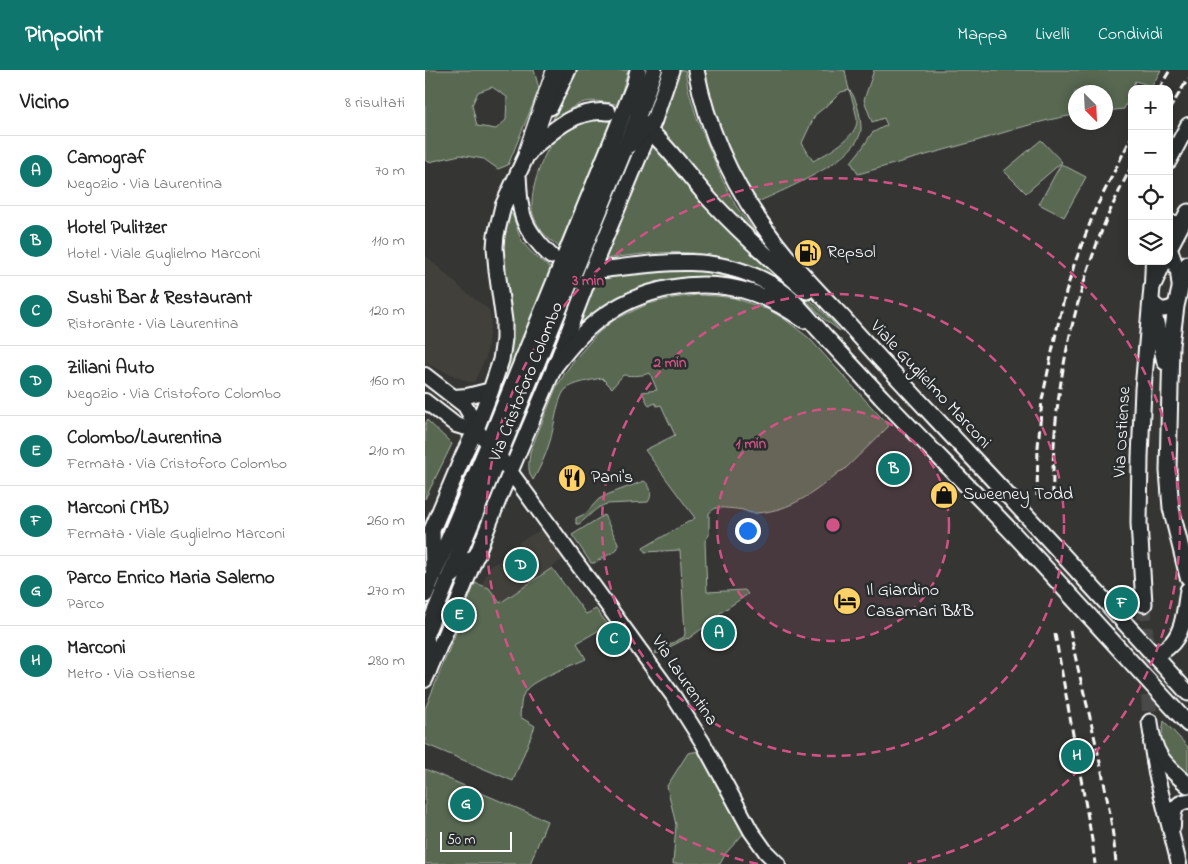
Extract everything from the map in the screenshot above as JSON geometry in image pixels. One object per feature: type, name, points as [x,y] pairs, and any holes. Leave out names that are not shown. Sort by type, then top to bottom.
[{"type":"highway","points":[[528,152],[556,70]]},
{"type":"main road","name":"Via Cristoforo Colombo","points":[[425,548],[476,429],[501,360],[505,332],[495,247],[503,206],[568,70]]},
{"type":"main road","name":"Via Cristoforo Colombo","points":[[425,595],[627,104],[638,70]]},
{"type":"main road","name":"Via Cristoforo Colombo","points":[[425,635],[644,100],[654,70]]},
{"type":"main road","name":"Via Cristoforo Colombo","points":[[427,675],[555,366],[590,275],[654,120],[671,70]]},
{"type":"main road","name":"Viale Guglielmo Marconi","points":[[697,70],[704,103],[715,136],[732,175],[763,226],[785,255],[905,388],[968,453],[1188,693]]},
{"type":"main road","points":[[528,152],[549,134],[573,118],[586,113],[608,112]]},
{"type":"main road","points":[[624,149],[654,120]]},
{"type":"main road","points":[[1173,153],[1188,125]]},
{"type":"main road","points":[[656,137],[734,225],[801,287],[837,312]]},
{"type":"main road","points":[[518,172],[520,204],[525,224],[535,240],[551,256]]},
{"type":"main road","points":[[1173,237],[1180,219]]},
{"type":"main road","points":[[1173,253],[1183,268],[1171,345],[1168,482],[1173,520],[1188,577]]},
{"type":"main road","points":[[600,270],[654,263],[684,262],[715,265],[746,273],[771,284],[782,292],[797,304],[882,398],[1010,530],[1188,724]]},
{"type":"main road","points":[[1159,265],[1151,294],[1170,378]]},
{"type":"main road","points":[[1161,265],[1166,268],[1183,268]]},
{"type":"main road","points":[[555,366],[585,332],[621,304],[658,290],[675,287],[710,286],[732,288],[755,294],[789,310],[820,331]]},
{"type":"main road","points":[[1151,294],[1157,308],[1162,310],[1176,306]]},
{"type":"main road","name":"Via Ostiense","points":[[1144,604],[1140,547],[1139,470],[1151,294]]},
{"type":"main road","name":"Via Laurentina","points":[[425,375],[468,410],[476,429],[499,456],[675,697],[703,743],[751,831],[766,852],[778,864]]},
{"type":"main road","points":[[454,397],[491,390]]},
{"type":"main road","name":"Via Laurentina","points":[[425,401],[456,424],[476,429]]},
{"type":"main road","points":[[433,530],[433,574]]},
{"type":"main road","points":[[449,578],[477,555]]},
{"type":"main road","points":[[1153,654],[1168,647],[1177,635],[1184,615],[1188,590]]},
{"type":"main road","points":[[425,635],[427,675]]},
{"type":"main road","points":[[1150,729],[1154,747],[1162,760],[1188,784]]},
{"type":"main road","points":[[1150,729],[1151,750],[1179,864]]},
{"type":"main road","points":[[1173,839],[1173,817],[1175,810],[1178,804],[1188,801]]},
{"type":"shaded area","points":[[425,255],[463,290],[489,310],[491,319],[486,357],[474,382],[469,382],[425,363]]},
{"type":"shaded area","points":[[542,529],[563,559],[500,603],[489,588],[482,585],[490,566],[498,562],[521,541]]},
{"type":"green space","points":[[425,70],[534,70],[539,89],[508,165],[498,169],[484,159],[460,155],[429,162],[425,160]],"holes":[[[492,87],[507,97],[506,120],[496,129],[477,126],[472,105],[478,92]]]},
{"type":"green space","points":[[577,70],[628,70],[618,105],[593,101],[585,102],[553,119]]},
{"type":"green space","points":[[675,70],[685,70],[697,119],[722,179],[736,206],[766,247],[742,226],[655,127]]},
{"type":"green space","points":[[705,70],[845,70],[849,89],[858,107],[861,129],[857,141],[848,152],[834,163],[801,182],[758,202],[740,171],[725,139]],"holes":[[[849,90],[857,117],[856,126],[847,139],[813,161],[802,143],[815,115],[841,92]]]},
{"type":"green space","points":[[874,70],[1161,70],[1153,85],[1135,81],[1133,85],[1128,85],[1128,99],[1124,109],[1113,110],[1113,85],[1068,85],[1068,116],[1025,126],[858,174],[851,162],[872,133],[887,125],[884,118],[872,122],[864,100]]},
{"type":"green space","points":[[592,120],[611,122],[559,247],[550,240],[537,224],[532,206],[534,188],[544,158],[554,140],[577,124]]},
{"type":"green space","points":[[651,138],[840,331],[824,319],[797,292],[749,265],[726,258],[677,252],[652,253],[598,260]]},
{"type":"green space","points":[[1041,140],[1062,162],[1026,193],[1004,171]]},
{"type":"green space","points":[[629,154],[634,156],[517,442],[514,442],[513,440]]},
{"type":"green space","points":[[1061,164],[1086,177],[1064,217],[1039,204]]},
{"type":"green space","points":[[510,213],[526,246],[551,268],[493,410],[491,409],[503,377],[511,344],[512,311],[503,251],[504,234]]},
{"type":"green space","points":[[682,270],[701,271],[749,281],[767,290],[693,282],[576,330],[594,277]]},
{"type":"green space","points":[[698,295],[734,298],[769,310],[783,318],[809,338],[889,426],[844,470],[821,487],[792,504],[770,511],[755,513],[715,508],[709,513],[709,535],[705,541],[707,592],[745,590],[748,594],[720,613],[688,639],[656,654],[655,652],[684,637],[685,634],[680,550],[645,552],[643,548],[695,518],[645,450],[675,435],[661,405],[657,406],[655,403],[649,406],[642,392],[657,390],[650,373],[637,376],[623,375],[612,388],[602,378],[572,385],[562,394],[543,461],[533,480],[529,470],[530,452],[556,388],[574,360],[598,333],[614,320],[648,304]]},
{"type":"green space","points":[[427,420],[452,444],[425,499],[425,424]]},
{"type":"green space","points":[[644,481],[651,490],[648,502],[603,505],[579,524],[576,524],[576,518],[585,514],[599,499]]},
{"type":"green space","points":[[604,515],[618,543],[618,548],[591,563],[572,535]]},
{"type":"green space","points":[[552,568],[586,614],[596,609],[608,625],[577,643],[586,659],[536,682],[524,693],[520,717],[535,726],[513,781],[425,744],[425,709],[475,583],[489,588],[500,603]]},
{"type":"green space","points":[[1164,721],[1188,747],[1188,776],[1179,769],[1160,746]]},
{"type":"green space","points":[[699,751],[744,833],[726,853],[720,864],[673,864],[676,825],[667,786],[688,753]]},
{"type":"green space","points":[[425,769],[547,821],[530,864],[425,864]]},
{"type":"tunnel","points":[[1144,604],[1150,722]]},
{"type":"railway","points":[[1161,85],[1170,70]]},
{"type":"railway","points":[[1173,103],[1188,79]]},
{"type":"railway","points":[[1037,496],[1038,447],[1042,400],[1064,299],[1074,265],[1095,210],[1128,144]]},
{"type":"railway","points":[[1053,496],[1056,425],[1060,390],[1073,321],[1106,220],[1128,173]]},
{"type":"railway","points":[[1070,630],[1105,788],[1116,864]]},
{"type":"railway","points":[[1055,634],[1095,864]]},
{"type":"place","name":"Repsol","points":[[808,253]]},
{"type":"place","name":"Hotel Pulitzer","points":[[894,469]]},
{"type":"place","name":"Pani's","points":[[572,478]]},
{"type":"place","name":"Sweeney Todd","points":[[944,495]]},
{"type":"place","name":"Ziliani Auto","points":[[521,565]]},
{"type":"place","name":"Il Giardino Casamari B&B","points":[[847,601]]},
{"type":"place","name":"Marconi (MB)","points":[[1122,603]]},
{"type":"place","name":"Colombo/Laurentina","points":[[459,615]]},
{"type":"place","name":"Camograf","points":[[719,633]]},
{"type":"place","name":"Sushi Bar & Restaurant","points":[[614,639]]},
{"type":"place","name":"Marconi","points":[[1077,756]]},
{"type":"place","name":"Parco Enrico Maria Salerno","points":[[466,804]]}]
